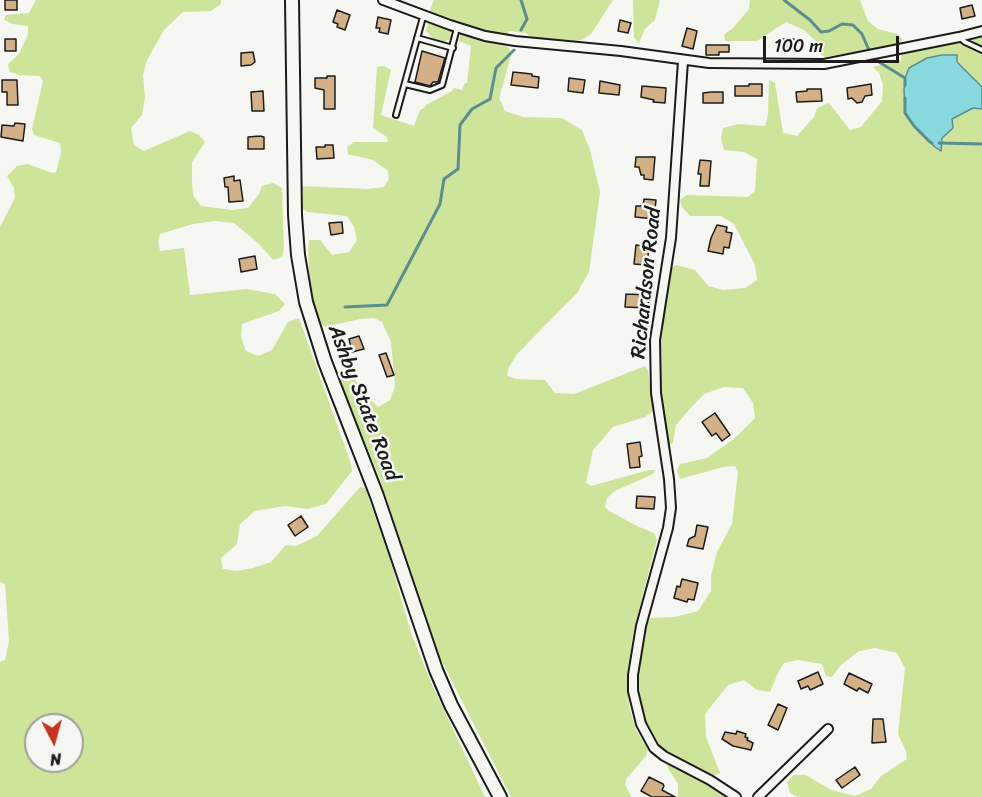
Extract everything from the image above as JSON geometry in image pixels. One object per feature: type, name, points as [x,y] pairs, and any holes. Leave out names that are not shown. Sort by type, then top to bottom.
[{"type":"main road","name":"Ashby State Road","points":[[292,0],[295,214],[298,255],[306,302],[325,362],[385,518],[436,670],[451,705],[500,797]]},
{"type":"street","points":[[383,0],[457,28],[515,41],[621,51],[683,61],[807,65],[865,56],[982,31]]},
{"type":"street","name":"Richardson Road","points":[[683,61],[671,238],[656,340],[656,393],[671,508],[668,528],[640,626],[633,691],[641,724],[654,747],[664,756],[736,797]]},
{"type":"street","points":[[758,797],[828,729]]},
{"type":"lane","points":[[396,115],[424,16]]},
{"type":"lane","points":[[405,84],[430,90],[442,85],[457,28]]},
{"type":"lane","points":[[959,37],[982,50]]},
{"type":"lane","points":[[417,38],[453,48]]},
{"type":"green space","points":[[36,0],[221,0],[221,4],[211,11],[183,12],[164,30],[147,60],[143,75],[145,97],[142,115],[131,128],[134,145],[144,151],[190,131],[199,135],[205,142],[192,162],[192,180],[193,195],[201,206],[232,210],[248,208],[262,186],[273,183],[282,188],[284,249],[282,257],[273,260],[259,244],[234,223],[215,221],[193,224],[160,234],[158,241],[160,251],[184,248],[190,295],[247,289],[275,294],[285,304],[279,311],[242,324],[241,338],[246,351],[258,356],[272,350],[288,322],[299,318],[352,471],[326,504],[308,509],[285,506],[255,511],[240,524],[237,544],[221,558],[223,569],[237,571],[271,562],[286,545],[296,546],[317,536],[360,487],[365,488],[388,552],[411,633],[433,687],[485,797],[0,797],[0,662],[5,660],[9,641],[5,584],[0,582],[0,227],[15,198],[14,188],[7,176],[17,166],[28,164],[52,173],[56,172],[61,153],[60,143],[34,135],[32,129],[43,81],[40,76],[10,72],[8,64],[19,54],[28,34],[28,26],[4,20],[6,15],[29,13]]},
{"type":"green space","points":[[434,0],[613,0],[591,34],[582,40],[574,41],[530,37],[526,33],[509,31],[507,35],[480,30],[432,13],[430,10]]},
{"type":"green space","points":[[633,0],[660,0],[655,20],[645,29],[639,43],[634,38]]},
{"type":"green space","points":[[750,0],[860,0],[868,21],[878,29],[897,34],[903,40],[899,44],[825,57],[819,53],[818,43],[804,30],[786,22],[757,41],[725,41],[724,35],[749,9]]},
{"type":"green space","points":[[428,23],[451,31],[450,39],[443,42],[432,38],[426,31]]},
{"type":"green space","points":[[460,34],[509,48],[511,56],[499,98],[505,111],[523,117],[562,118],[582,130],[590,150],[600,192],[589,272],[577,293],[517,354],[509,367],[507,376],[517,379],[545,380],[555,393],[574,394],[645,366],[648,370],[653,411],[645,417],[613,427],[593,450],[586,483],[591,486],[656,470],[653,474],[615,491],[607,498],[605,507],[654,533],[657,540],[634,629],[627,673],[629,707],[636,730],[648,749],[646,756],[627,778],[625,784],[631,797],[511,797],[437,652],[380,479],[343,389],[340,377],[344,374],[352,374],[364,394],[378,407],[390,400],[395,386],[391,342],[382,322],[374,318],[325,327],[322,325],[310,289],[309,240],[320,240],[332,255],[349,252],[357,240],[354,227],[347,216],[307,212],[297,204],[299,186],[368,189],[384,187],[389,179],[388,171],[373,160],[348,154],[347,147],[354,142],[388,142],[387,137],[373,128],[377,67],[384,66],[391,70],[381,115],[414,126],[420,110],[426,105],[454,88],[462,90],[467,83],[471,46],[459,41]]},
{"type":"green space","points":[[982,36],[982,797],[798,797],[790,793],[787,782],[793,775],[806,775],[831,790],[855,796],[871,789],[881,776],[907,759],[898,734],[905,668],[897,653],[875,648],[859,651],[840,666],[832,677],[826,676],[822,664],[798,660],[784,663],[770,692],[757,690],[744,680],[728,685],[705,714],[706,737],[720,773],[713,776],[707,774],[659,747],[654,736],[647,730],[638,706],[635,685],[638,660],[645,626],[651,618],[675,617],[698,611],[711,591],[711,575],[717,552],[732,524],[738,472],[735,466],[680,479],[677,471],[680,464],[707,458],[734,439],[755,418],[753,403],[743,388],[724,387],[704,394],[676,425],[673,443],[669,445],[658,347],[671,267],[677,265],[695,270],[708,286],[723,290],[745,288],[757,280],[755,265],[734,224],[721,216],[690,216],[682,207],[680,200],[686,195],[748,197],[755,191],[757,159],[744,152],[724,150],[721,138],[723,128],[738,124],[765,126],[768,114],[769,80],[775,83],[783,133],[797,136],[814,117],[817,108],[829,103],[850,130],[861,127],[882,101],[883,85],[879,73],[873,67],[901,60],[902,53],[906,51],[949,43],[960,43],[966,46],[972,43],[973,38]]},
{"type":"green space","points":[[667,764],[713,785],[727,797],[678,797],[678,784]]},
{"type":"water","points":[[957,55],[957,62],[982,87],[982,109],[973,108],[952,119],[953,128],[942,138],[941,151],[914,126],[905,113],[904,90],[909,68],[927,58]]},
{"type":"building","points":[[5,0],[17,0],[17,10],[5,10]]},
{"type":"building","points":[[972,5],[975,16],[962,19],[960,8]]},
{"type":"building","points":[[337,10],[350,15],[345,30],[337,27],[338,24],[333,22]]},
{"type":"building","points":[[378,17],[391,20],[388,34],[379,32],[380,28],[376,28]]},
{"type":"building","points":[[620,20],[631,23],[628,33],[618,31]]},
{"type":"building","points":[[687,28],[697,31],[693,49],[682,46]]},
{"type":"building","points":[[5,39],[16,39],[16,51],[5,51]]},
{"type":"building","points":[[783,39],[794,39],[795,50],[783,51]]},
{"type":"building","points":[[706,45],[729,45],[729,52],[706,55]]},
{"type":"building","points":[[422,51],[445,58],[438,82],[433,82],[430,86],[415,82]]},
{"type":"building","points":[[253,52],[255,62],[241,66],[241,53]]},
{"type":"building","points":[[513,72],[539,77],[538,88],[511,85]]},
{"type":"building","points":[[327,76],[335,76],[335,109],[324,109],[324,90],[315,88],[315,78],[327,78]]},
{"type":"building","points":[[569,78],[585,80],[583,93],[568,91]]},
{"type":"building","points":[[2,80],[17,80],[18,105],[7,105],[7,92],[2,92]]},
{"type":"building","points":[[600,81],[620,85],[619,95],[599,93]]},
{"type":"building","points":[[749,84],[762,84],[762,96],[735,96],[735,86],[749,86]]},
{"type":"building","points":[[871,84],[872,95],[865,96],[862,102],[857,103],[852,98],[848,99],[847,88]]},
{"type":"building","points":[[642,86],[666,88],[665,103],[653,102],[654,100],[641,97]]},
{"type":"building","points":[[807,89],[821,89],[822,101],[797,102],[796,92],[807,91]]},
{"type":"building","points":[[263,91],[264,111],[252,111],[251,92]]},
{"type":"building","points":[[723,92],[723,103],[703,103],[703,93]]},
{"type":"building","points":[[15,123],[25,124],[23,141],[1,137],[2,125],[14,126]]},
{"type":"building","points":[[248,137],[264,137],[264,149],[248,149]]},
{"type":"building","points":[[325,145],[333,145],[334,158],[317,159],[316,147],[325,147]]},
{"type":"building","points":[[636,157],[655,157],[653,180],[644,179],[639,167],[635,167]]},
{"type":"building","points":[[700,160],[711,161],[709,186],[700,186],[701,174],[698,174]]},
{"type":"building","points":[[234,176],[234,181],[240,180],[243,201],[229,202],[228,187],[225,187],[224,178]]},
{"type":"building","points":[[644,199],[656,200],[654,219],[635,217],[636,206],[643,206]]},
{"type":"building","points":[[342,222],[343,233],[331,235],[329,223]]},
{"type":"building","points":[[717,225],[727,227],[726,232],[732,233],[729,248],[724,247],[723,254],[708,251]]},
{"type":"building","points":[[636,245],[649,247],[647,265],[634,264]]},
{"type":"building","points":[[255,256],[257,269],[241,272],[239,259]]},
{"type":"building","points":[[626,294],[649,295],[648,308],[625,307]]},
{"type":"building","points":[[359,336],[364,349],[352,352],[349,339]]},
{"type":"building","points":[[386,353],[394,375],[387,377],[379,355]]},
{"type":"building","points":[[715,413],[730,435],[722,441],[716,433],[712,436],[702,422]]},
{"type":"building","points":[[640,442],[642,456],[639,457],[640,467],[630,468],[627,444]]},
{"type":"building","points":[[637,496],[655,497],[654,509],[636,508]]},
{"type":"building","points":[[301,516],[308,527],[295,536],[288,525]]},
{"type":"building","points":[[697,525],[708,527],[703,549],[687,546],[689,539],[695,536]]},
{"type":"building","points":[[682,579],[698,583],[694,600],[688,599],[687,602],[674,598],[677,586],[680,587]]},
{"type":"building","points":[[818,672],[823,684],[810,690],[808,686],[801,689],[798,681]]},
{"type":"building","points":[[849,673],[872,684],[868,693],[859,688],[857,691],[844,684]]},
{"type":"building","points":[[778,704],[787,708],[778,730],[768,725]]},
{"type":"building","points":[[873,719],[883,719],[886,742],[872,743]]},
{"type":"building","points":[[737,731],[746,734],[747,740],[753,743],[751,750],[733,746],[722,739],[725,732],[736,734]]},
{"type":"building","points":[[855,767],[860,775],[842,788],[836,780]]},
{"type":"building","points":[[649,777],[663,784],[662,790],[675,797],[652,797],[641,791]]},
{"type":"waterway","points":[[521,0],[527,19],[521,30]]},
{"type":"waterway","points":[[784,0],[810,20],[821,32],[829,31],[842,24],[853,25],[862,34],[868,48],[879,62],[905,78],[905,85]]},
{"type":"waterway","points":[[345,307],[387,305],[440,204],[444,179],[458,169],[460,125],[472,109],[490,99],[496,68],[514,50]]},
{"type":"waterway","points":[[905,98],[905,113],[914,126],[932,143]]},
{"type":"waterway","points":[[939,143],[982,144]]}]
